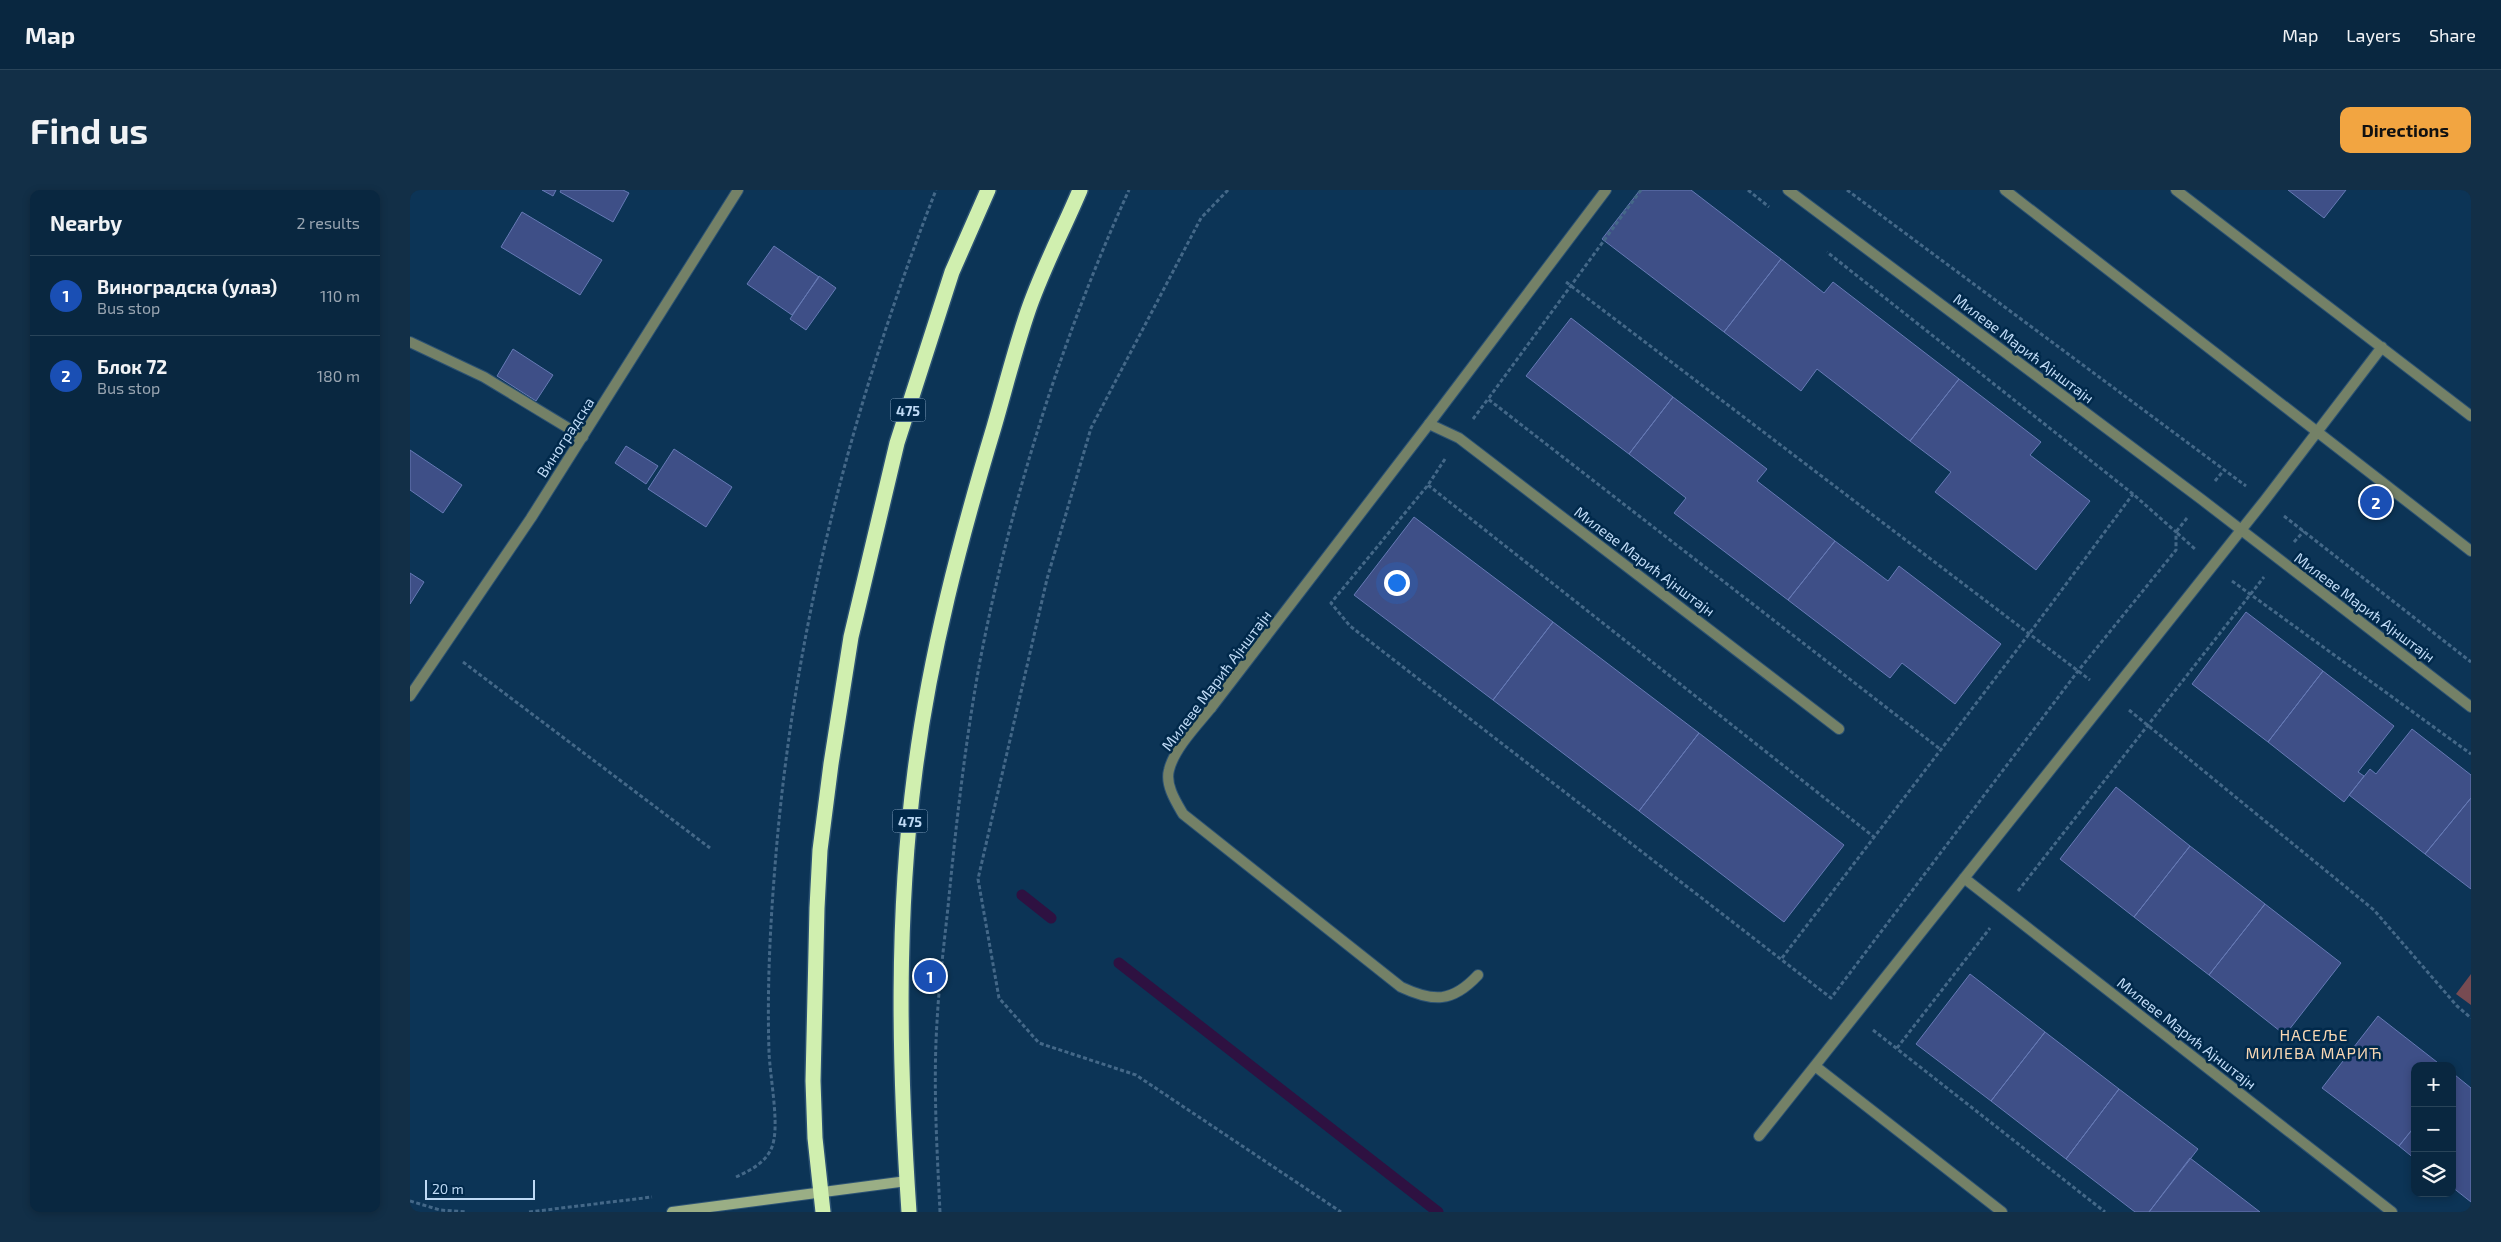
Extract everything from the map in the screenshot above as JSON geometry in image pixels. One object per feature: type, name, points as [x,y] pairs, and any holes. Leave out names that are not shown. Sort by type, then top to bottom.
[{"type":"highway","name":"475","points":[[822,1212],[812,1081],[816,908],[820,850],[831,764],[851,637],[897,442],[952,272],[988,190]]},
{"type":"highway","name":"475","points":[[909,1212],[900,979],[906,862],[915,771],[935,650],[965,523],[1029,310],[1080,190]]},
{"type":"street","name":"Виноградска","points":[[410,696],[583,437],[738,190]]},
{"type":"street","name":"Милеве Марић Ајнштајн","points":[[1478,975],[1458,992],[1444,998],[1423,997],[1400,987],[1183,814],[1171,792],[1168,771],[1182,745],[1606,190]]},
{"type":"street","name":"Милеве Марић Ајнштајн","points":[[1788,190],[2201,499],[2471,707]]},
{"type":"street","points":[[2005,190],[2471,552]]},
{"type":"street","points":[[2176,190],[2471,416]]},
{"type":"street","points":[[410,342],[484,377],[583,437]]},
{"type":"street","points":[[1759,1136],[2265,500],[2382,347]]},
{"type":"street","name":"Милеве Марић Ајнштајн","points":[[1429,424],[1459,438],[1839,729]]},
{"type":"street","name":"Милеве Марић Ајнштајн","points":[[1964,878],[2392,1212]]},
{"type":"street","points":[[1815,1066],[2002,1212]]},
{"type":"street","points":[[672,1212],[907,1181]]},
{"type":"path","points":[[733,1179],[757,1166],[768,1156],[774,1141],[769,1040],[770,938],[775,862],[789,734],[820,566],[840,480],[868,381],[913,250],[936,190]]},
{"type":"path","points":[[940,1212],[936,1108],[937,1022],[961,780],[981,660],[1010,533],[1042,418],[1097,261],[1129,190]]},
{"type":"path","points":[[1228,190],[1200,218],[1091,428],[1047,578],[978,879],[999,998],[1039,1043],[1136,1076],[1341,1212]]},
{"type":"path","points":[[1641,190],[1459,438],[1428,485],[1331,603],[1350,626],[1782,958],[2105,1212]]},
{"type":"path","points":[[1748,190],[1771,208]]},
{"type":"path","points":[[1847,190],[2265,500],[2471,662]]},
{"type":"path","points":[[1825,251],[2133,494],[2248,596],[2471,754]]},
{"type":"path","points":[[1547,268],[2147,725],[2374,910],[2456,1006],[2471,1018]]},
{"type":"path","points":[[1488,399],[1940,749]]},
{"type":"path","points":[[1831,998],[2078,671],[2176,550],[2176,532],[2224,470]]},
{"type":"path","points":[[1428,485],[1874,837]]},
{"type":"path","points":[[1782,958],[2029,634],[2133,494]]},
{"type":"path","points":[[1896,1048],[2248,596]]},
{"type":"path","points":[[443,648],[710,848]]},
{"type":"path","points":[[529,1212],[661,1196]]},
{"type":"path","points":[[410,1201],[440,1210],[467,1212]]},
{"type":"shaded area","points":[[2471,974],[2471,1005],[2456,994]]},
{"type":"building","points":[[542,190],[556,190],[553,196]]},
{"type":"building","points":[[561,190],[623,190],[629,193],[613,222],[560,192]]},
{"type":"building","points":[[1640,190],[1691,190],[1781,259],[1724,332],[1602,239]]},
{"type":"building","points":[[2288,190],[2346,190],[2324,218]]},
{"type":"building","points":[[522,212],[602,260],[580,295],[501,247]]},
{"type":"building","points":[[774,246],[819,277],[792,315],[747,284]]},
{"type":"building","points":[[1781,259],[1824,293],[1833,282],[1959,379],[1910,441],[1817,369],[1801,391],[1724,332]]},
{"type":"building","points":[[819,276],[836,288],[806,330],[790,319]]},
{"type":"building","points":[[1571,318],[1673,397],[1629,454],[1526,376]]},
{"type":"building","points":[[513,349],[553,375],[536,401],[497,376]]},
{"type":"building","points":[[1959,379],[2041,442],[2030,455],[2090,501],[2036,570],[1935,492],[1951,472],[1910,441]]},
{"type":"building","points":[[1673,397],[1767,469],[1757,481],[1835,541],[1788,600],[1674,513],[1686,498],[1629,454]]},
{"type":"building","points":[[626,446],[658,466],[646,484],[615,463]]},
{"type":"building","points":[[674,449],[732,487],[706,527],[648,489]]},
{"type":"building","points":[[410,450],[462,485],[443,513],[410,490]]},
{"type":"building","points":[[1414,517],[1553,622],[1493,700],[1354,595]]},
{"type":"building","points":[[1835,541],[1888,581],[1899,566],[2001,644],[1955,704],[1902,663],[1890,678],[1788,600]]},
{"type":"building","points":[[410,573],[424,582],[410,604]]},
{"type":"building","points":[[2246,612],[2323,671],[2268,742],[2192,684]]},
{"type":"building","points":[[1553,622],[1699,733],[1639,811],[1493,700]]},
{"type":"building","points":[[2323,671],[2394,726],[2358,772],[2364,776],[2344,802],[2268,742]]},
{"type":"building","points":[[2412,729],[2471,775],[2471,798],[2425,854],[2349,795],[2370,769],[2376,774]]},
{"type":"building","points":[[1699,733],[1844,845],[1784,922],[1639,811]]},
{"type":"building","points":[[2116,787],[2190,846],[2134,917],[2060,859]]},
{"type":"building","points":[[2471,798],[2471,889],[2425,854]]},
{"type":"building","points":[[2190,846],[2265,904],[2209,975],[2134,917]]},
{"type":"building","points":[[2265,904],[2341,963],[2285,1035],[2209,975]]},
{"type":"building","points":[[1970,974],[2045,1032],[1991,1101],[1916,1044]]},
{"type":"building","points":[[2378,1016],[2437,1062],[2411,1062],[2411,1131],[2399,1146],[2322,1088]]},
{"type":"building","points":[[2045,1032],[2119,1089],[2066,1159],[1991,1101]]},
{"type":"building","points":[[2456,1076],[2471,1088],[2471,1202],[2456,1190]]},
{"type":"building","points":[[2119,1089],[2198,1149],[2149,1212],[2135,1212],[2066,1159]]},
{"type":"building","points":[[2411,1131],[2411,1156],[2399,1146]]},
{"type":"building","points":[[2190,1158],[2260,1212],[2149,1212]]},
{"type":"waterway","points":[[1022,895],[1051,918]]},
{"type":"waterway","points":[[1119,963],[1438,1212]]},
{"type":"place","name":"Блок 72","points":[[2376,502]]},
{"type":"place","name":"Виноградска (улаз)","points":[[930,976]]},
{"type":"district","name":"НАСЕЉЕ МИЛЕВА МАРИЋ","points":[[2314,1043]]}]
